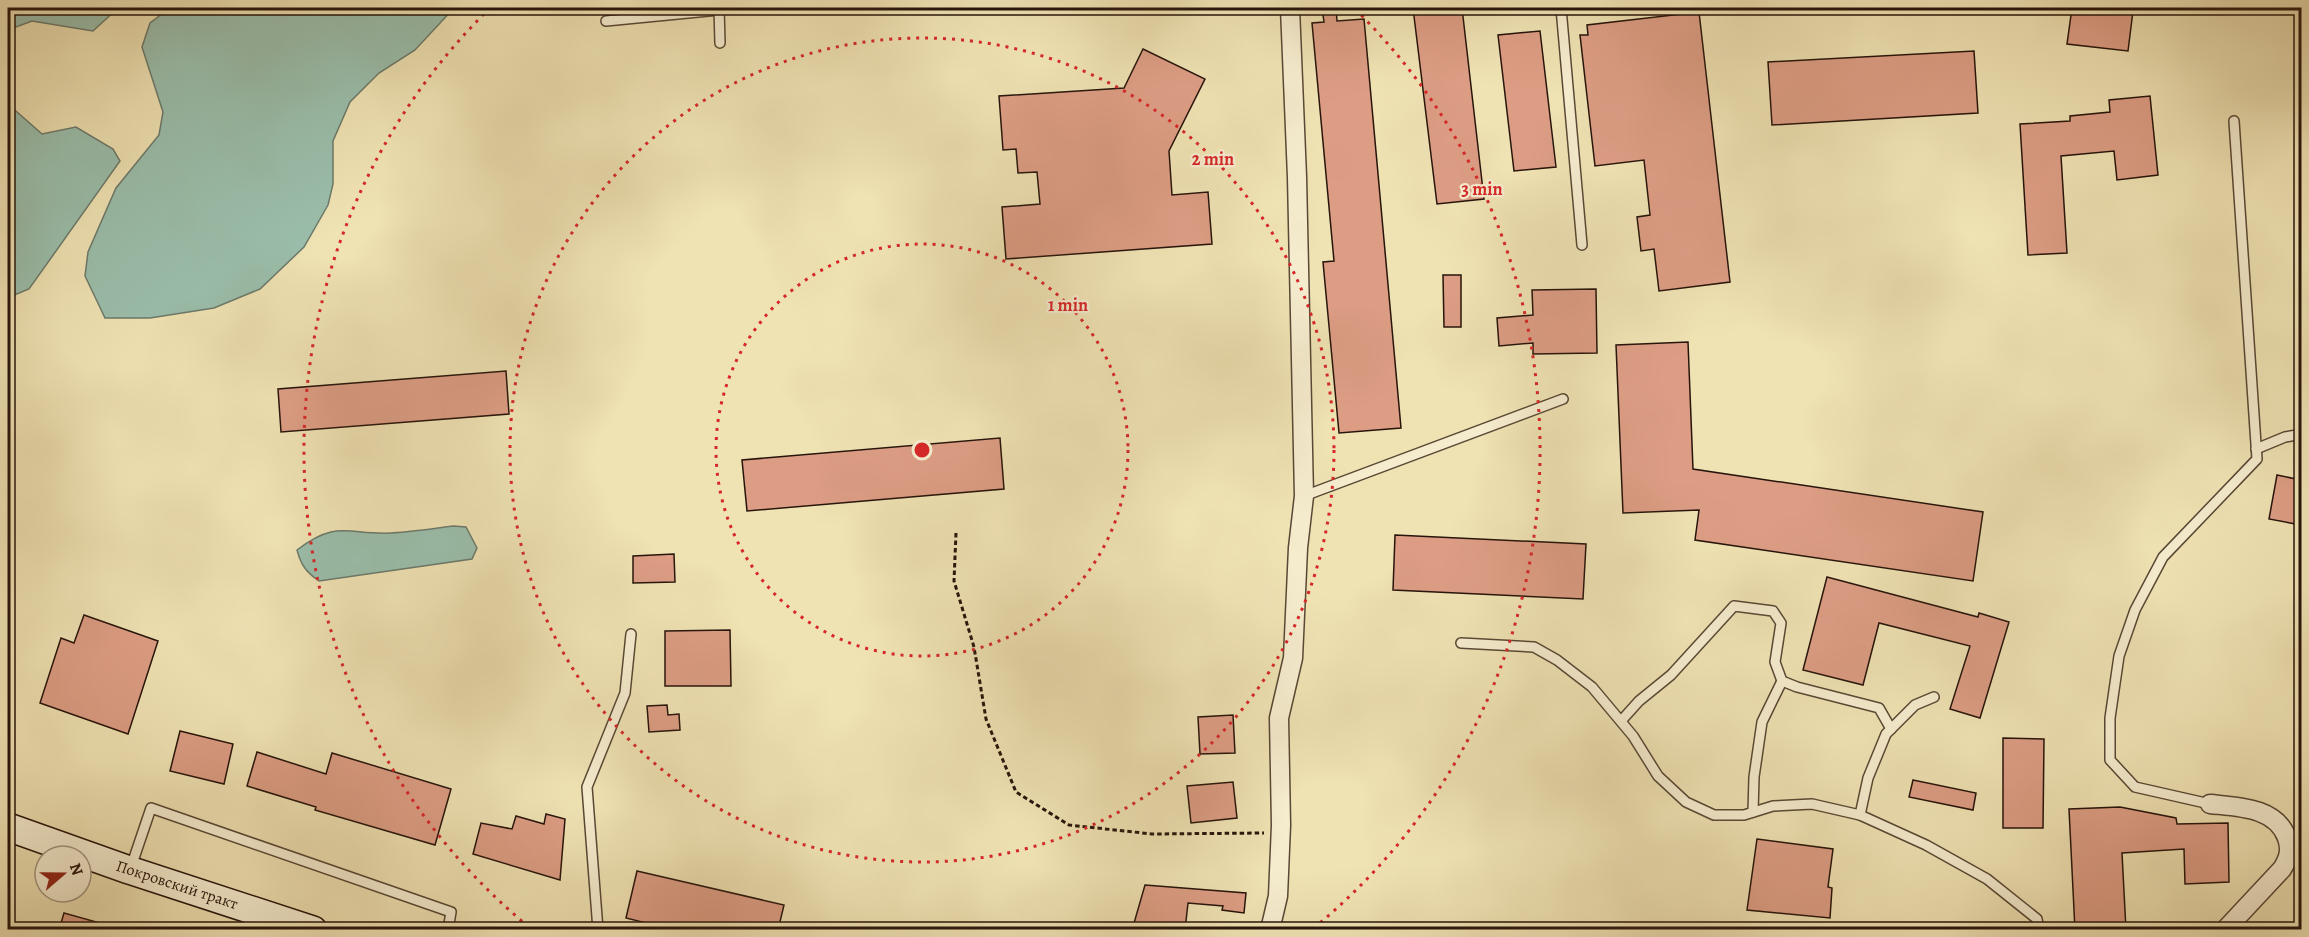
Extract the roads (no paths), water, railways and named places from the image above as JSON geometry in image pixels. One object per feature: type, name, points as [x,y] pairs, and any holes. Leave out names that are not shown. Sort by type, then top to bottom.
[{"type":"main road","name":"Покровский тракт","points":[[8,827],[129,870],[313,930]]},
{"type":"street","points":[[1270,930],[1278,896],[1279,718],[1293,658],[1298,548],[1304,496],[1297,177],[1290,8]]},
{"type":"street","points":[[2210,804],[2250,809],[2279,823],[2295,859],[2225,930]]},
{"type":"lane","points":[[1561,8],[1582,245]]},
{"type":"lane","points":[[606,21],[719,9],[720,43]]},
{"type":"lane","points":[[2210,804],[2135,787],[2110,760],[2110,718],[2119,656],[2135,610],[2163,557],[2257,459],[2234,121]]},
{"type":"lane","points":[[1304,496],[1563,399]]},
{"type":"lane","points":[[2256,449],[2285,437],[2301,434]]},
{"type":"lane","points":[[1621,721],[1639,701],[1671,675],[1734,606],[1773,611],[1781,623],[1775,662],[1782,681],[1762,722],[1754,777],[1753,812]]},
{"type":"lane","points":[[598,930],[587,787],[589,777],[597,767],[626,693],[631,634]]},
{"type":"lane","points":[[1461,643],[1534,647],[1557,660],[1592,687],[1633,736],[1658,776],[1686,802],[1714,815],[1744,815],[1773,806],[1812,804],[1860,815],[1926,845],[1987,879],[2037,919],[2039,930]]},
{"type":"lane","points":[[1782,681],[1797,687],[1880,708],[1891,729]]},
{"type":"lane","points":[[1860,815],[1868,778],[1887,734],[1915,705],[1934,697]]},
{"type":"lane","points":[[129,870],[151,808],[451,912],[448,930]]}]
